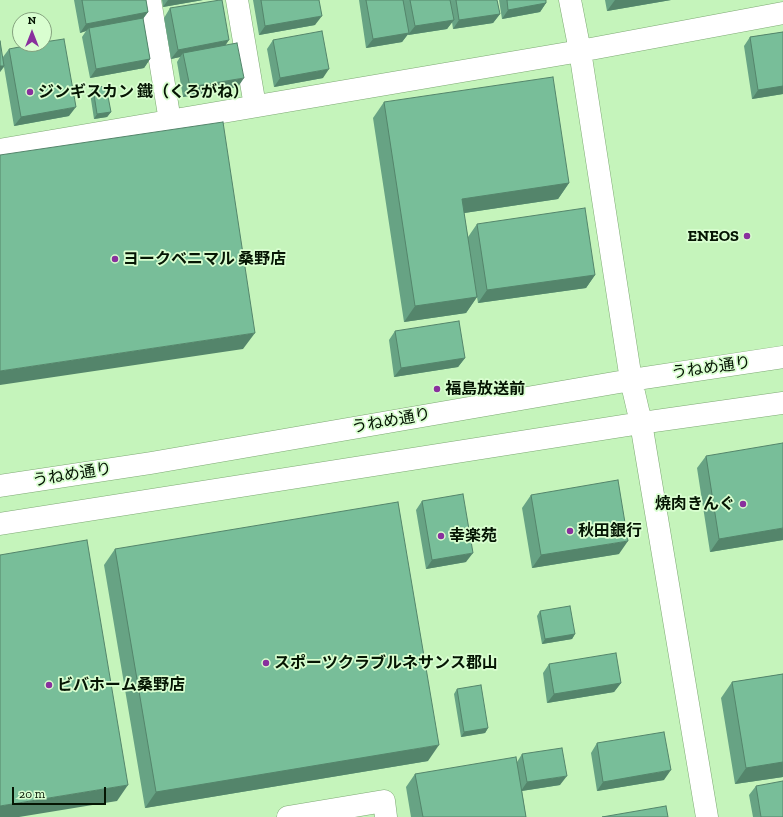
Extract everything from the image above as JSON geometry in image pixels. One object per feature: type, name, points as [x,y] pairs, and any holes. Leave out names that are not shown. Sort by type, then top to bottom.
[{"type":"street","points":[[150,0],[170,121]]},
{"type":"street","points":[[236,0],[255,106]]},
{"type":"street","points":[[570,0],[580,51],[631,380],[641,423],[707,817]]},
{"type":"street","points":[[0,150],[580,51],[783,13]]},
{"type":"street","name":"うねめ通り","points":[[0,486],[151,463],[631,380],[783,357]]},
{"type":"street","points":[[0,524],[641,423],[783,403]]},
{"type":"street","points":[[288,817],[384,801],[386,817]]},
{"type":"building","points":[[82,0],[146,0],[148,12],[86,24]]},
{"type":"building","points":[[222,0],[229,40],[178,50],[170,8]]},
{"type":"building","points":[[261,0],[319,0],[322,16],[265,26]]},
{"type":"building","points":[[366,0],[403,0],[409,33],[373,39]]},
{"type":"building","points":[[410,0],[450,0],[454,20],[415,26]]},
{"type":"building","points":[[456,0],[497,0],[500,14],[459,20]]},
{"type":"building","points":[[507,0],[546,0],[546,3],[508,10]]},
{"type":"building","points":[[143,18],[150,59],[96,69],[89,28]]},
{"type":"building","points":[[322,31],[329,69],[280,78],[273,40]]},
{"type":"building","points":[[783,32],[783,86],[758,90],[750,37]]},
{"type":"building","points":[[64,39],[76,107],[21,117],[9,49],[12,48],[12,52],[52,52],[52,41]]},
{"type":"building","points":[[0,41],[4,66],[0,66]]},
{"type":"building","points":[[237,43],[244,78],[190,87],[183,53]]},
{"type":"building","points":[[553,77],[569,183],[462,199],[477,297],[415,306],[384,102]]},
{"type":"building","points":[[106,86],[111,112],[97,114],[93,88]]},
{"type":"building","name":"ヨークベニマル 桑野店","points":[[223,122],[255,333],[0,371],[0,155]]},
{"type":"building","points":[[585,208],[595,275],[487,290],[477,224]]},
{"type":"building","points":[[459,321],[465,358],[401,368],[395,331]]},
{"type":"building","name":"焼肉きんぐ","points":[[783,443],[783,528],[719,539],[706,456]]},
{"type":"building","name":"秋田銀行","points":[[618,480],[628,541],[541,555],[531,495]]},
{"type":"building","name":"幸楽苑","points":[[463,494],[473,553],[432,560],[422,501]]},
{"type":"building","name":"スポーツクラブルネサンス郡山","points":[[398,502],[439,745],[156,792],[115,549]]},
{"type":"building","name":"ビバホーム桑野店","points":[[87,540],[128,785],[0,806],[0,555]]},
{"type":"building","points":[[570,606],[575,634],[545,639],[540,611]]},
{"type":"building","points":[[616,653],[621,683],[554,694],[549,664]]},
{"type":"building","points":[[783,674],[783,762],[746,768],[732,682]]},
{"type":"building","points":[[481,685],[488,728],[464,732],[457,689]]},
{"type":"building","points":[[664,732],[671,770],[603,782],[597,743]]},
{"type":"building","points":[[562,748],[567,776],[527,782],[522,754]]},
{"type":"building","points":[[516,757],[526,817],[423,817],[415,774]]},
{"type":"building","points":[[783,781],[783,817],[761,817],[756,786]]},
{"type":"building","points":[[666,806],[668,817],[602,817]]},
{"type":"place","name":"ジンギスカン 鐡（くろがね）","points":[[30,92]]},
{"type":"place","name":"ENEOS","points":[[747,236]]},
{"type":"place","name":"ヨークベニマル 桑野店","points":[[115,259]]},
{"type":"place","name":"福島放送前","points":[[437,389]]},
{"type":"place","name":"焼肉きんぐ","points":[[743,504]]},
{"type":"place","name":"秋田銀行","points":[[570,531]]},
{"type":"place","name":"幸楽苑","points":[[441,536]]},
{"type":"place","name":"スポーツクラブルネサンス郡山","points":[[266,663]]},
{"type":"place","name":"ビバホーム桑野店","points":[[49,685]]}]
